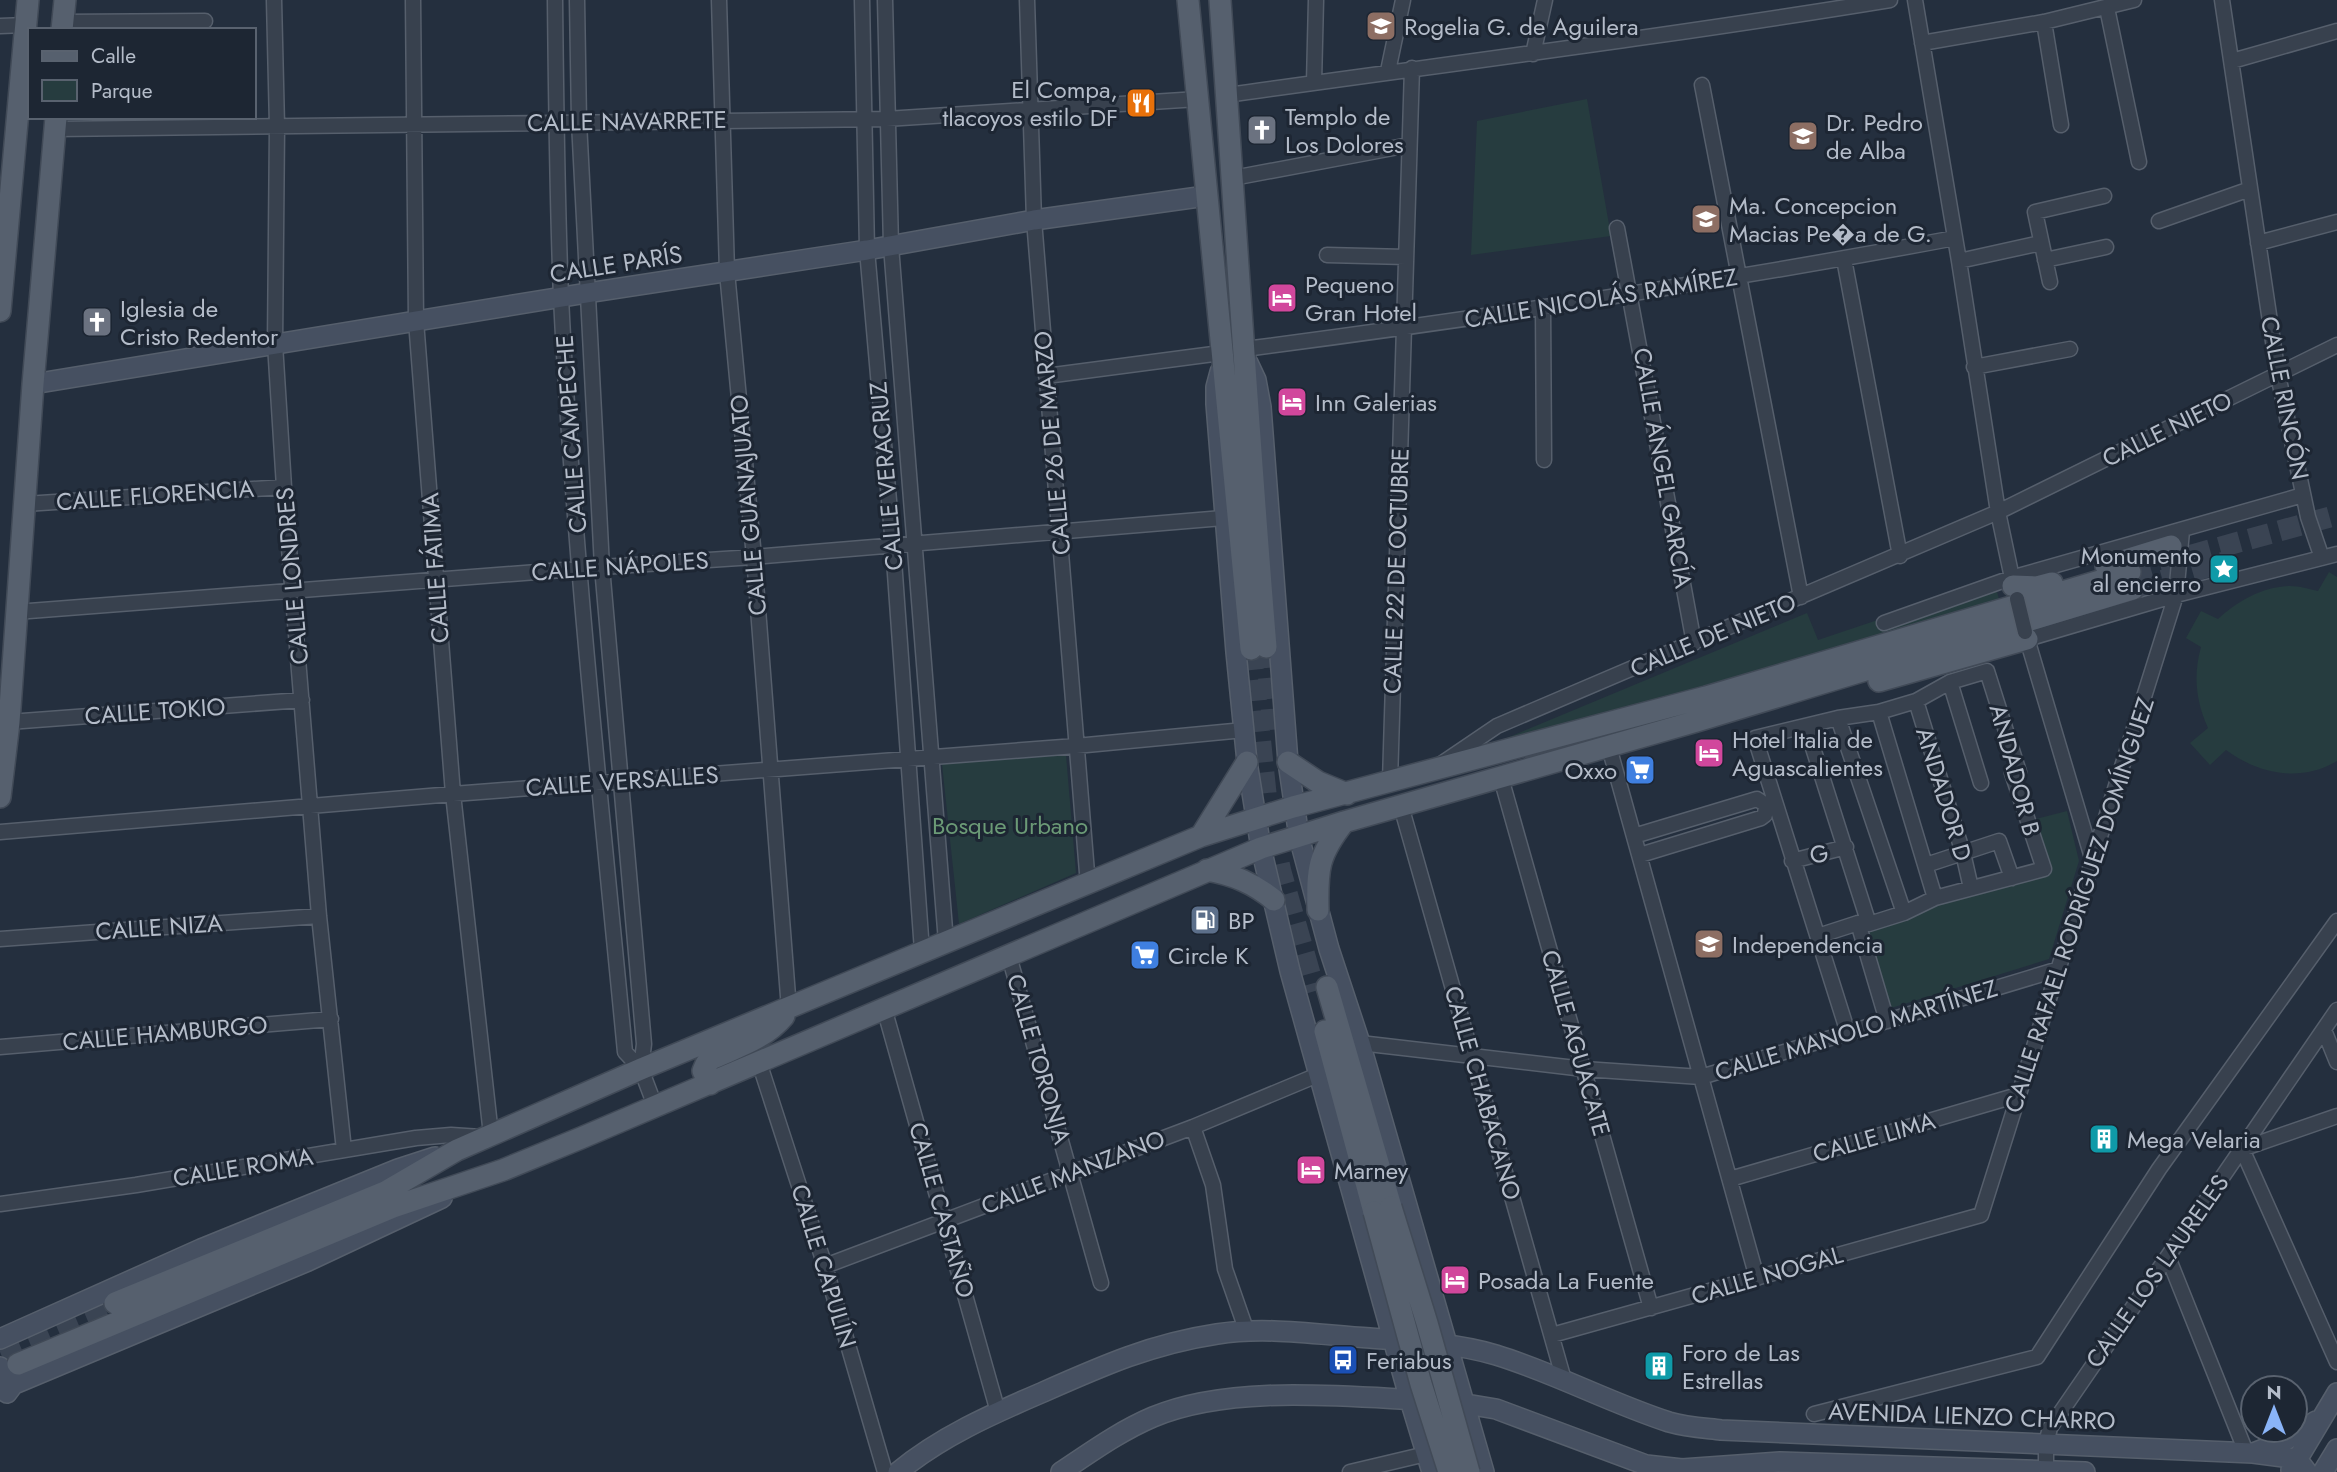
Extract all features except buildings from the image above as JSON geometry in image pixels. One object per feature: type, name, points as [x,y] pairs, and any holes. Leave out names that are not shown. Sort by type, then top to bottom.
[{"type":"main road","points":[[0,312],[8,132],[28,0]]},
{"type":"main road","points":[[62,26],[65,0]]},
{"type":"main road","points":[[1188,0],[1222,359],[1259,648],[1245,353],[1220,0]]},
{"type":"main road","points":[[0,797],[9,722],[33,384],[56,123]]},
{"type":"main road","points":[[2014,588],[2037,587],[2176,539]]},
{"type":"main road","points":[[8,1377],[393,1207],[503,1170],[1261,848],[1697,721],[2132,580],[1256,817],[1201,836],[641,1069],[457,1150],[385,1192],[114,1303]]},
{"type":"main road","points":[[1697,721],[1756,715],[2026,635]]},
{"type":"main road","points":[[1201,836],[1247,762]]},
{"type":"main road","points":[[1288,762],[1318,782],[1347,793]]},
{"type":"main road","points":[[1318,910],[1319,867],[1331,838],[1344,822]]},
{"type":"main road","points":[[1207,870],[1244,879],[1273,901]]},
{"type":"main road","points":[[1321,989],[1382,1209],[1421,1384],[1450,1472]]},
{"type":"main road","points":[[710,1084],[704,1071],[711,1059],[769,1032],[789,1009]]},
{"type":"main road","points":[[1382,1209],[1427,1323],[1469,1472]]},
{"type":"street","name":"CALLE LONDRES","points":[[274,0],[277,126],[275,344],[319,916],[344,1150]]},
{"type":"street","name":"CALLE FÁTIMA","points":[[413,0],[416,321],[453,794],[488,1136]]},
{"type":"street","name":"CALLE CAMPECHE","points":[[555,0],[561,297],[580,568],[599,783],[625,1052],[641,1069],[654,1106]]},
{"type":"street","name":"CALLE CAMPECHE","points":[[577,0],[579,122],[602,566],[644,1044],[641,1069]]},
{"type":"street","name":"CALLE GUANAJUATO","points":[[719,0],[727,272],[754,557],[789,1009]]},
{"type":"street","name":"CALLE VERACRUZ","points":[[862,0],[867,250],[893,546],[922,951]]},
{"type":"street","name":"CALLE VERACRUZ","points":[[885,0],[891,246],[946,942]]},
{"type":"street","name":"CALLE 26 DE MARZO","points":[[1027,0],[1034,220],[1088,885]]},
{"type":"street","points":[[1314,83],[1315,0]]},
{"type":"street","points":[[1388,71],[1403,0]]},
{"type":"street","points":[[1533,54],[1545,0]]},
{"type":"street","points":[[1227,95],[1388,71],[1533,54],[1890,0]]},
{"type":"street","points":[[1915,0],[1998,512],[2026,635],[2093,862]]},
{"type":"street","points":[[1922,43],[2043,22],[2134,0]]},
{"type":"street","name":"CALLE RINCÓN","points":[[2176,539],[2303,495],[2278,375],[2222,0]]},
{"type":"street","points":[[2107,8],[2139,162]]},
{"type":"street","points":[[62,26],[205,21]]},
{"type":"street","points":[[2043,22],[2061,125]]},
{"type":"street","points":[[0,26],[26,25]]},
{"type":"street","points":[[2232,61],[2337,31]]},
{"type":"street","name":"CALLE 22 DE OCTUBRE","points":[[1390,781],[1412,68]]},
{"type":"street","points":[[1702,85],[1801,597]]},
{"type":"street","name":"CALLE NAVARRETE","points":[[56,123],[277,126],[863,120],[1198,99]]},
{"type":"street","points":[[1233,178],[1409,145]]},
{"type":"street","points":[[2159,221],[2250,189]]},
{"type":"street","name":"CALLE PARÍS","points":[[33,384],[561,297],[867,250],[1034,220],[1206,195]]},
{"type":"street","points":[[2050,282],[2035,215],[2037,211],[2104,196]]},
{"type":"street","points":[[2258,243],[2337,222]]},
{"type":"street","name":"CALLE ÁNGEL GARCÍA","points":[[1617,228],[1694,643]]},
{"type":"street","name":"CALLE NICOLÁS RAMÍREZ","points":[[1245,353],[1844,259],[1955,238]]},
{"type":"street","points":[[1959,261],[2041,243]]},
{"type":"street","points":[[2045,260],[2106,247]]},
{"type":"street","points":[[1327,255],[1406,257]]},
{"type":"street","points":[[1844,259],[1900,556]]},
{"type":"street","points":[[1544,307],[1544,460]]},
{"type":"street","name":"CALLE NIETO","points":[[1998,512],[2278,375],[2330,353],[2337,345]]},
{"type":"street","points":[[1974,367],[2070,349]]},
{"type":"street","points":[[1245,353],[1256,380],[1261,407],[1288,762],[1299,837],[1329,949],[1360,1044],[1483,1472]]},
{"type":"street","points":[[1046,376],[1222,359],[1216,387],[1216,404],[1223,518],[1247,762],[1261,848],[1290,971],[1429,1463],[1350,1472]]},
{"type":"street","name":"CALLE FLORENCIA","points":[[25,504],[284,487]]},
{"type":"street","points":[[2303,495],[2322,558]]},
{"type":"street","name":"CALLE DE NIETO","points":[[1434,769],[1497,726],[1998,512]]},
{"type":"street","name":"CALLE NÁPOLES","points":[[16,612],[602,566],[754,557],[1223,518]]},
{"type":"street","name":"CALLE RAFAEL RODRÍGUEZ DOMÍNGUEZ","points":[[1981,1215],[2176,595],[2176,539]]},
{"type":"street","points":[[2026,635],[2337,554]]},
{"type":"street","points":[[1884,623],[2014,588]]},
{"type":"street","name":"ANDADOR B","points":[[1950,682],[1987,671],[2019,772],[2012,774],[2044,869],[2012,878]]},
{"type":"street","points":[[1848,1033],[1755,738],[1838,718],[1880,712],[1916,701],[1950,682],[1982,783]]},
{"type":"street","name":"CALLE TOKIO","points":[[9,722],[302,700]]},
{"type":"street","name":"ANDADOR D","points":[[1916,701],[1963,853],[1971,888]]},
{"type":"street","points":[[1880,712],[1935,898]]},
{"type":"street","points":[[1838,718],[1904,913]]},
{"type":"street","points":[[1806,726],[1846,847],[1887,1021]]},
{"type":"street","name":"CALLE VERSALLES","points":[[0,832],[1076,746],[1244,730]]},
{"type":"street","points":[[1609,747],[1757,1278]]},
{"type":"street","name":"CALLE AGUACATE","points":[[1502,778],[1651,1308]]},
{"type":"street","points":[[1634,836],[1757,799],[1766,805],[1765,815],[1761,818],[1640,855]]},
{"type":"street","name":"CALLE CHABACANO","points":[[1401,806],[1564,1380]]},
{"type":"street","points":[[1818,936],[1904,913],[1935,898],[2012,878],[1999,841],[1926,865]]},
{"type":"street","name":"G","points":[[1793,861],[1846,847]]},
{"type":"street","name":"CALLE NIZA","points":[[0,939],[319,916]]},
{"type":"street","points":[[1814,1415],[2037,1357],[2160,1169],[2337,920]]},
{"type":"street","name":"CALLE TORONJA","points":[[1009,956],[1101,1283]]},
{"type":"street","name":"CALLE MANOLO MARTÍNEZ","points":[[1360,1044],[1584,1069],[1701,1077],[2059,969]]},
{"type":"street","name":"CALLE CASTAÑO","points":[[884,1008],[998,1412]]},
{"type":"street","name":"CALLE LOS LAURELES","points":[[2046,1470],[2046,1443],[2050,1428],[2337,1010]]},
{"type":"street","name":"CALLE HAMBURGO","points":[[0,1046],[331,1019]]},
{"type":"street","points":[[2324,1030],[2337,1062]]},
{"type":"street","name":"CALLE CAPULÍN","points":[[759,1062],[825,1266],[885,1472]]},
{"type":"street","name":"CALLE MANZANO","points":[[825,1266],[1193,1127],[1320,1073]]},
{"type":"street","name":"CALLE LIMA","points":[[1730,1179],[2018,1096]]},
{"type":"street","points":[[2337,1116],[2242,1149],[2337,1362]]},
{"type":"street","points":[[1193,1127],[1213,1185],[1225,1269],[1247,1332]]},
{"type":"street","name":"CALLE ROMA","points":[[0,1204],[136,1185],[416,1138],[488,1136]]},
{"type":"street","points":[[0,1348],[0,1339],[213,1244],[398,1169],[457,1150]]},
{"type":"street","name":"CALLE NOGAL","points":[[1552,1335],[1981,1215]]},
{"type":"street","points":[[2168,1257],[2246,1447],[2286,1440],[2322,1417]]},
{"type":"street","points":[[1384,1309],[1390,1315],[1414,1317],[1434,1298]]},
{"type":"street","name":"AVENIDA LIENZO CHARRO","points":[[898,1472],[948,1438],[998,1412],[1123,1357],[1155,1346],[1218,1334],[1247,1332],[1393,1340],[1495,1355],[1672,1423],[1721,1430],[2046,1443],[2246,1447],[2298,1468]]},
{"type":"street","points":[[0,1402],[8,1377]]},
{"type":"street","points":[[2298,1468],[2322,1417],[2337,1393]]},
{"type":"street","points":[[1061,1472],[1115,1435],[1155,1416],[1186,1406],[1224,1399],[1278,1396],[1465,1402],[1496,1409],[1647,1465],[1676,1470],[1780,1462],[2085,1472]]},
{"type":"street","points":[[2323,1472],[2337,1449]]},
{"type":"street","points":[[1450,1472],[1464,1468],[1483,1472]]},
{"type":"green space","points":[[1587,99],[1611,236],[1471,255],[1477,121]]},
{"type":"green space","points":[[2329,572],[2337,577],[2337,761],[2309,772],[2280,773],[2252,765],[2226,750],[2210,765],[2190,743],[2208,728],[2197,688],[2201,647],[2186,638],[2201,611],[2218,619],[2242,601],[2270,589],[2293,586],[2318,591]]},
{"type":"green space","points":[[1994,581],[2001,606],[1497,742],[1807,613],[1818,640]]},
{"type":"green space","name":"Bosque Urbano","points":[[1066,755],[1076,873],[959,924],[942,764]]},
{"type":"green space","points":[[2067,811],[2079,861],[2049,959],[1888,1009],[1863,922],[2043,869],[2028,821]]},
{"type":"tunnel","points":[[2130,572],[2337,515]]},
{"type":"tunnel","points":[[2133,589],[2231,560]]},
{"type":"tunnel","points":[[1266,647],[1273,732]]},
{"type":"tunnel","points":[[1251,649],[1268,812],[1281,872],[1315,991]]},
{"type":"tunnel","points":[[0,1352],[115,1303]]},
{"type":"place","name":"Rogelia G. de Aguilera","points":[[1381,26]]},
{"type":"place","name":"El Compa, tlacoyos estilo DF","points":[[1141,103]]},
{"type":"place","name":"Templo de Los Dolores","points":[[1262,130]]},
{"type":"place","name":"Dr. Pedro de Alba","points":[[1803,136]]},
{"type":"place","name":"Ma. Concepcion Macias Pe�a de G.","points":[[1706,219]]},
{"type":"place","name":"Pequeno Gran Hotel","points":[[1282,298]]},
{"type":"place","name":"Iglesia de Cristo Redentor","points":[[97,322]]},
{"type":"place","name":"Inn Galerias","points":[[1292,402]]},
{"type":"place","name":"Monumento al encierro","points":[[2224,569]]},
{"type":"place","name":"Hotel Italia de Aguascalientes","points":[[1709,753]]},
{"type":"place","name":"Oxxo","points":[[1640,770]]},
{"type":"place","name":"BP","points":[[1205,920]]},
{"type":"place","name":"Independencia","points":[[1709,944]]},
{"type":"place","name":"Circle K","points":[[1145,955]]},
{"type":"place","name":"Mega Velaria","points":[[2104,1139]]},
{"type":"place","name":"Marney","points":[[1311,1170]]},
{"type":"place","name":"Posada La Fuente","points":[[1455,1280]]},
{"type":"place","name":"Feriabus","points":[[1343,1360]]},
{"type":"place","name":"Foro de Las Estrellas","points":[[1659,1366]]}]
